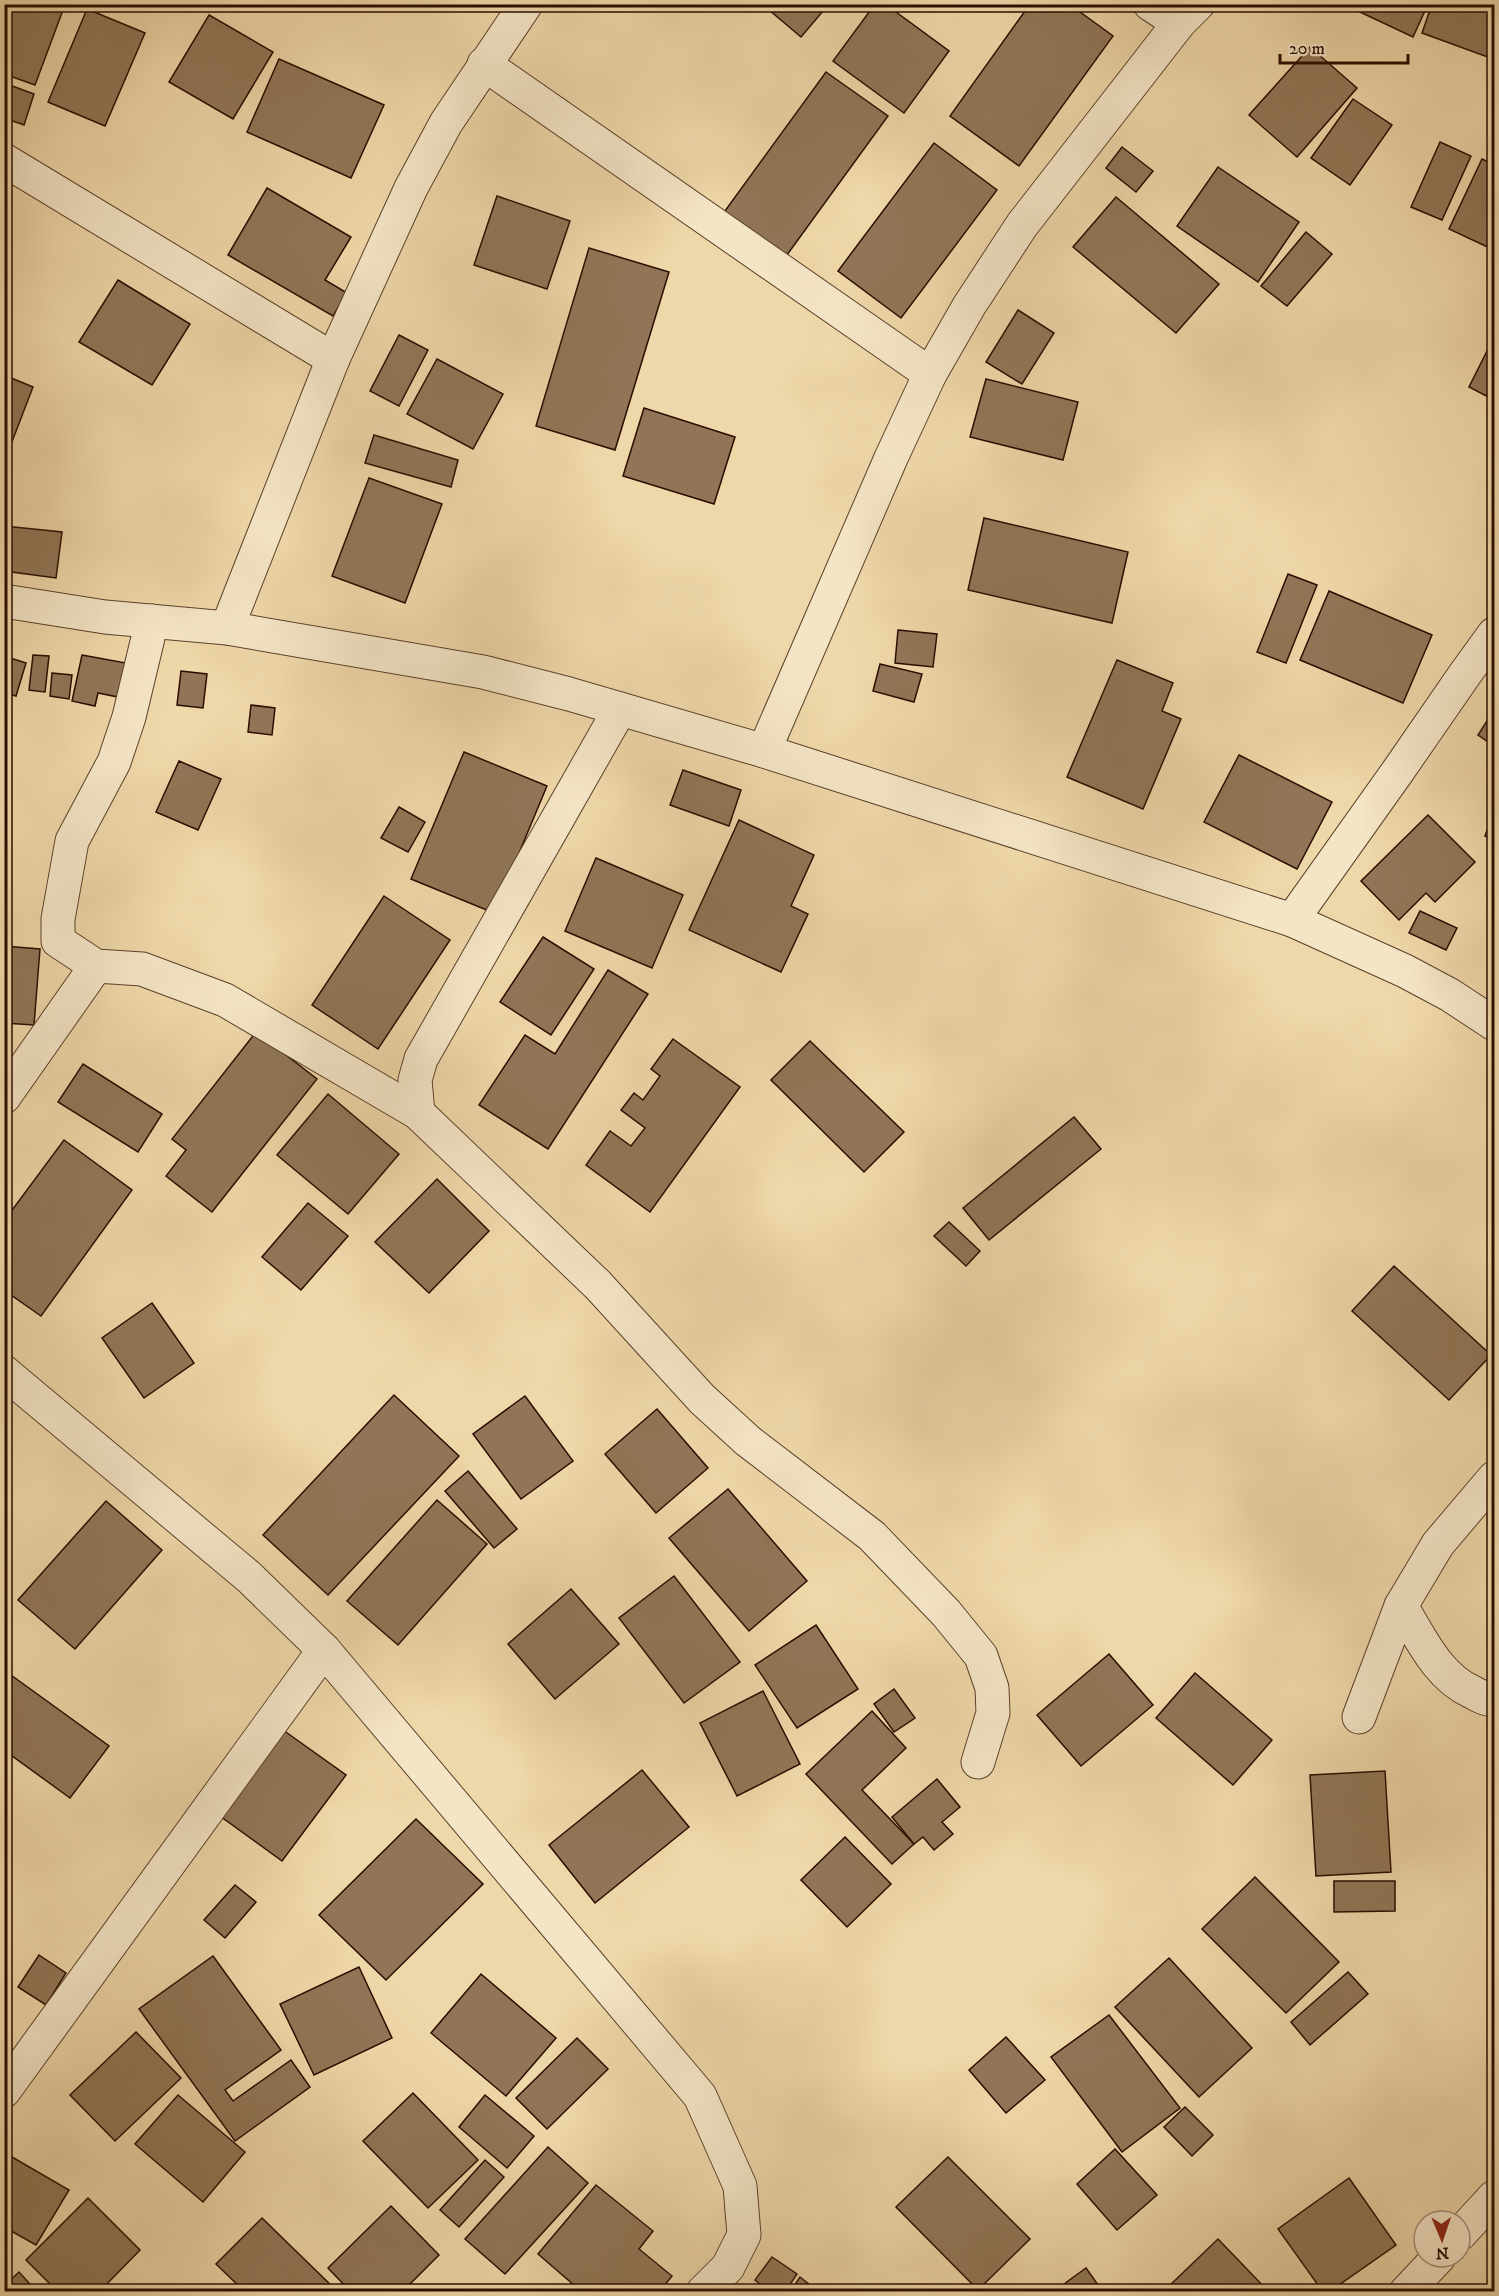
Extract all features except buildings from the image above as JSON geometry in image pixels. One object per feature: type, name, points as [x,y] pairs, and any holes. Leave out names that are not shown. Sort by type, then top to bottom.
[{"type":"street","points":[[227,628],[333,359],[411,188],[446,123],[526,4]]},
{"type":"street","points":[[764,752],[891,458],[930,374],[969,306],[1022,225],[1188,14],[1150,4]]},
{"type":"street","points":[[484,64],[930,374]]},
{"type":"street","points":[[4,160],[333,359]]},
{"type":"street","points":[[4,601],[105,617],[227,628],[483,672],[620,709],[764,752],[1292,920],[1405,970],[1450,995],[1494,1024]]},
{"type":"street","points":[[152,621],[129,717],[114,762],[72,841],[58,919],[58,941],[96,966],[142,969],[225,1000],[418,1113],[598,1285],[702,1399],[748,1441],[872,1536],[946,1613],[981,1656],[992,1688],[993,1713],[978,1762]]},
{"type":"street","points":[[1292,920],[1494,634]]},
{"type":"street","points":[[418,1113],[415,1080],[421,1059],[620,709]]},
{"type":"street","points":[[4,1097],[96,966]]},
{"type":"street","points":[[4,1372],[249,1577],[324,1650],[700,2096],[740,2186],[744,2235],[729,2267],[703,2292]]},
{"type":"street","points":[[1359,1717],[1401,1606],[1438,1544],[1494,1478]]},
{"type":"street","points":[[1401,1606],[1436,1664],[1459,1686],[1488,1700],[1494,1700]]},
{"type":"street","points":[[4,2091],[324,1650]]},
{"type":"street","points":[[1472,2221],[1494,2197]]},
{"type":"street","points":[[1406,2292],[1427,2269]]}]
